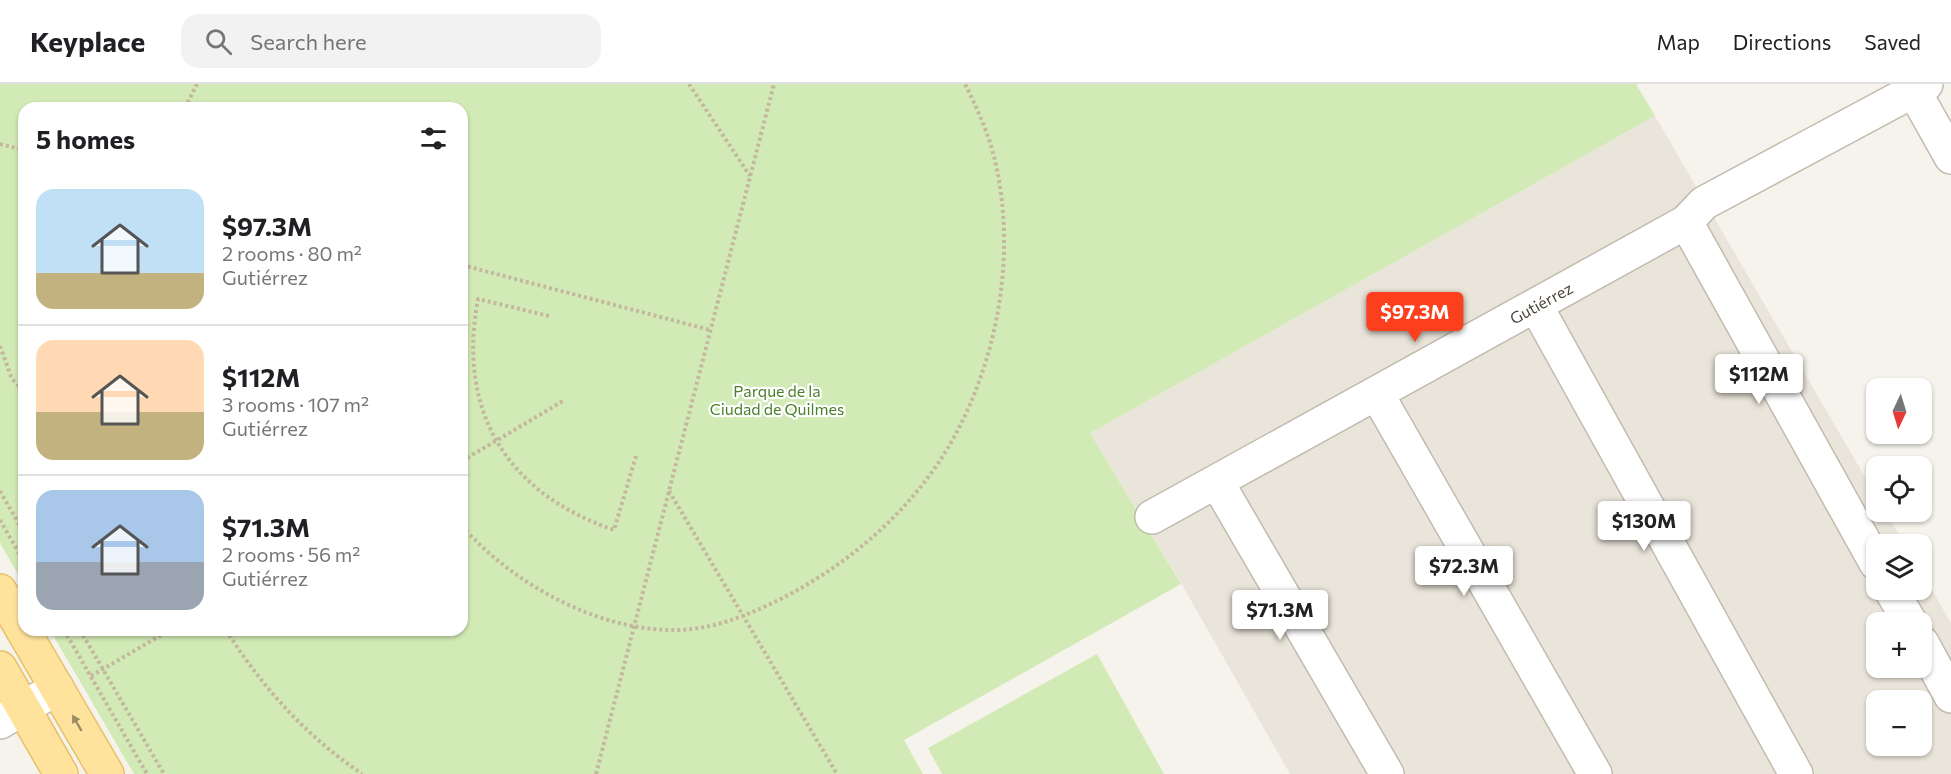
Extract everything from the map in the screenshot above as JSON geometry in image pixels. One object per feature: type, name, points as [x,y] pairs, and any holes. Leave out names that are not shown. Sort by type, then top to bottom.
[{"type":"main road","points":[[0,591],[18,622]]},
{"type":"main road","points":[[26,636],[107,774]]},
{"type":"main road","points":[[0,668],[12,715],[61,774]]},
{"type":"street","points":[[1917,86],[1951,157]]},
{"type":"street","name":"Gutiérrez","points":[[1152,517],[1686,222],[1704,203],[1917,86]]},
{"type":"street","points":[[1686,222],[1866,545]]},
{"type":"street","points":[[1536,306],[1796,774]]},
{"type":"street","points":[[1377,394],[1594,774]]},
{"type":"street","points":[[1217,482],[1387,774]]},
{"type":"street","points":[[1932,661],[1951,696]]},
{"type":"street","points":[[12,715],[57,688]]},
{"type":"path","points":[[188,102],[197,84]]},
{"type":"path","points":[[689,84],[750,177]]},
{"type":"path","points":[[596,774],[774,84]]},
{"type":"path","points":[[468,532],[504,567],[547,594],[592,614],[634,627],[663,630],[717,625],[781,599],[819,576],[880,530],[922,485],[947,449],[967,413],[982,375],[994,333],[1004,250],[1002,206],[996,164],[980,116],[965,84]]},
{"type":"path","points":[[0,144],[18,148]]},
{"type":"path","points":[[468,267],[710,330]]},
{"type":"path","points":[[549,316],[478,299],[473,342],[474,372],[478,396],[496,440],[527,480],[547,497],[590,522],[614,530],[636,456]]},
{"type":"path","points":[[0,345],[12,379],[18,385]]},
{"type":"path","points":[[468,457],[563,401]]},
{"type":"path","points":[[669,490],[837,774]]},
{"type":"path","points":[[0,491],[18,522]]},
{"type":"path","points":[[0,520],[18,551]]},
{"type":"path","points":[[68,636],[147,774]]},
{"type":"path","points":[[84,636],[164,774]]},
{"type":"path","points":[[91,676],[160,636]]},
{"type":"path","points":[[230,636],[278,703],[317,739],[362,774]]},
{"type":"shaded area","points":[[1655,116],[1866,479],[1866,522],[1891,522],[1899,534],[1866,534],[1866,600],[1932,600],[1932,590],[1951,623],[1951,774],[1290,774],[1181,583],[1090,433]]},
{"type":"green space","name":"Parque de la Ciudad de Quilmes","points":[[0,84],[1636,84],[1655,116],[1090,433],[1181,584],[904,740],[923,774],[134,774],[54,636],[468,636],[468,102],[18,102],[18,574],[0,543]]},
{"type":"green space","points":[[1097,654],[1164,774],[942,774],[928,748]]}]
